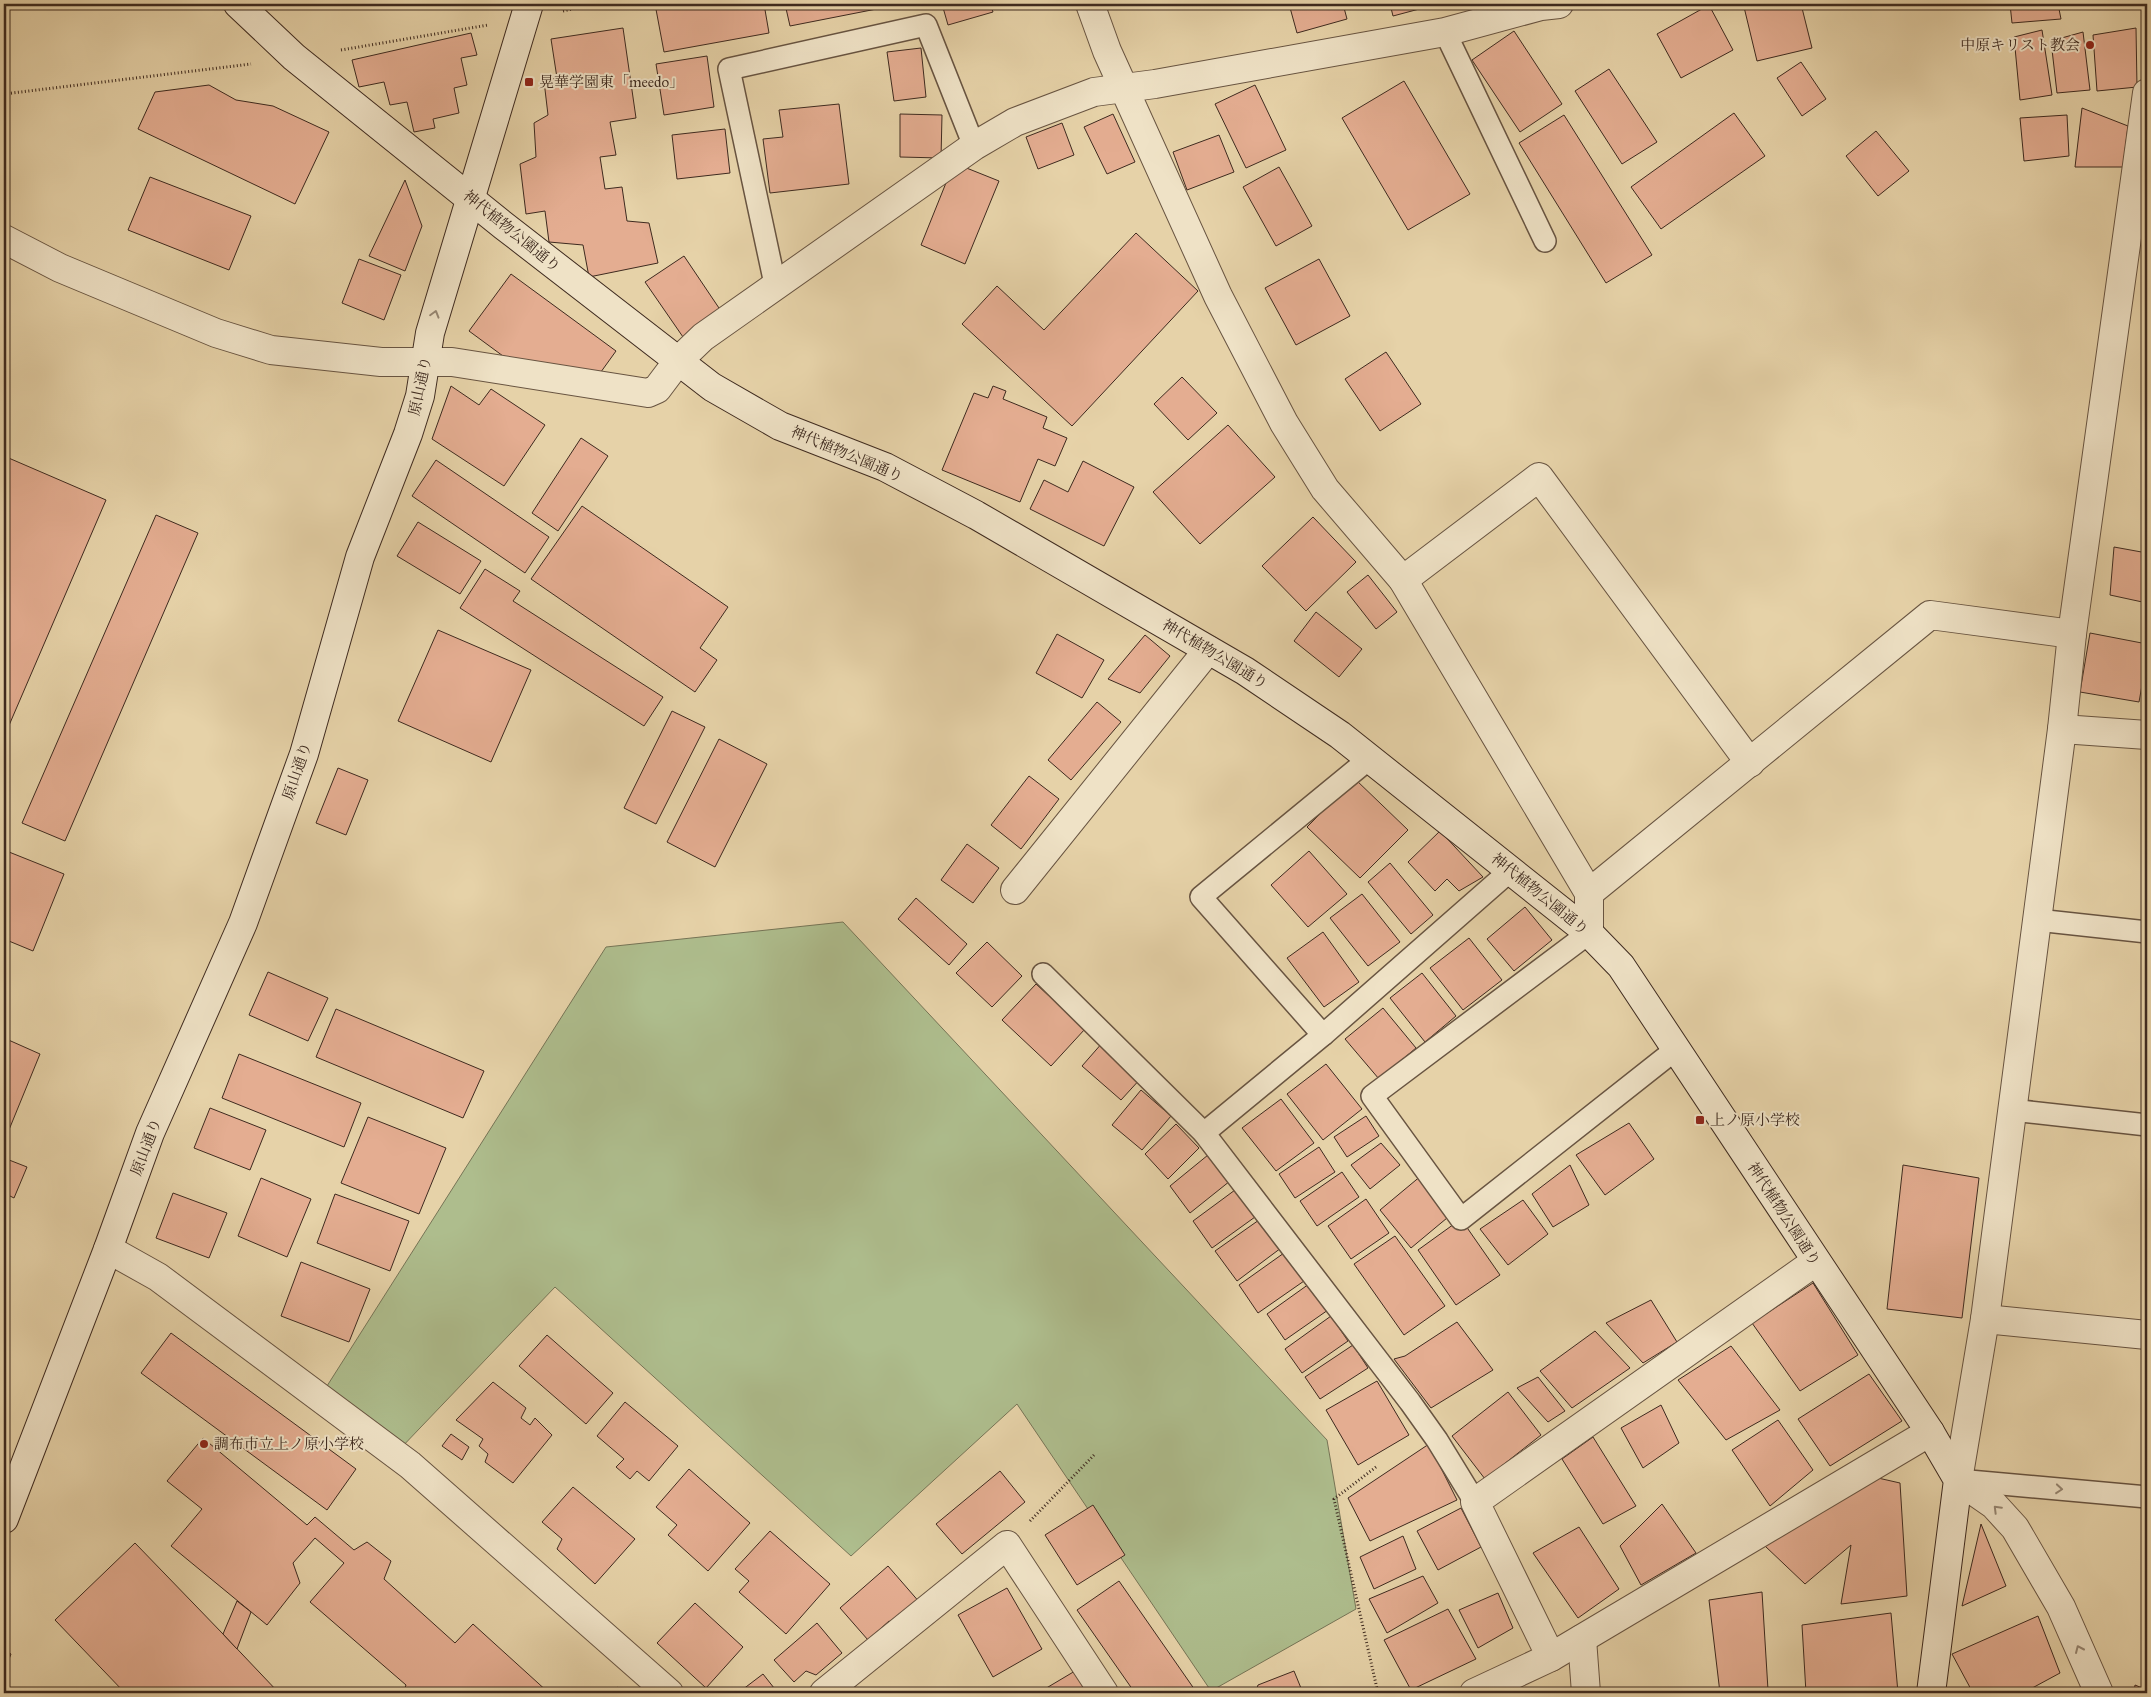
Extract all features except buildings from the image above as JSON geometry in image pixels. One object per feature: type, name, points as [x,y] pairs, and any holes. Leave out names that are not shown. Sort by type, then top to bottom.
[{"type":"street","name":"神代植物公園通り","points":[[238,4],[294,58],[712,387],[756,414],[780,426],[885,467],[1031,545],[1245,671],[1312,714],[1512,870],[1589,933],[1621,966],[1815,1262],[1930,1432],[1958,1480]]},
{"type":"street","name":"原山通り","points":[[4,1519],[108,1250],[150,1133],[243,923],[304,754],[360,557],[408,434],[420,396],[430,333],[529,4]]},
{"type":"street","points":[[1090,4],[1107,51],[1218,296],[1284,423],[1325,490],[1403,580],[1589,893],[1589,933]]},
{"type":"street","points":[[4,239],[60,268],[216,333],[271,350],[381,362],[452,362],[648,393],[657,389],[664,382],[678,361],[703,337],[775,284],[974,146],[1015,122],[1094,92],[1155,84],[1445,32],[1541,6],[1559,4]]},
{"type":"street","points":[[1932,1693],[1958,1480],[1984,1319],[2012,1110],[2062,729],[2072,634],[2141,172],[2147,92]]},
{"type":"street","points":[[1403,580],[1539,477],[1750,763]]},
{"type":"street","points":[[1589,893],[1930,615],[2072,634]]},
{"type":"street","points":[[1015,890],[1208,650]]},
{"type":"street","points":[[2062,729],[2147,735]]},
{"type":"street","points":[[108,1250],[158,1277],[410,1465],[668,1693]]},
{"type":"street","points":[[1551,1657],[1474,1502],[1815,1262]]},
{"type":"street","points":[[1984,1319],[2147,1335]]},
{"type":"street","points":[[1474,1693],[1551,1657],[1930,1432]]},
{"type":"street","points":[[1958,1480],[1994,1506],[2015,1528],[2061,1607],[2099,1693]]},
{"type":"street","points":[[824,1693],[1007,1544],[1104,1693]]},
{"type":"street","points":[[1582,1638],[1586,1693]]},
{"type":"lane","points":[[775,284],[729,70],[926,25],[974,146]]},
{"type":"lane","points":[[1445,32],[1546,242]]},
{"type":"lane","points":[[1323,1035],[1202,897],[1369,759]]},
{"type":"lane","points":[[1204,1133],[1323,1035],[1512,870]]},
{"type":"lane","points":[[2036,920],[2147,932]]},
{"type":"lane","points":[[1589,933],[1372,1096],[1461,1219],[1676,1050]]},
{"type":"lane","points":[[1043,974],[1204,1133],[1410,1402],[1437,1440],[1474,1502]]},
{"type":"lane","points":[[2012,1110],[2147,1126]]},
{"type":"lane","points":[[1958,1480],[2147,1497]]},
{"type":"path","points":[[1007,1544],[1094,1455]]},
{"type":"path","points":[[1376,1467],[1334,1499],[1378,1693]]},
{"type":"green space","points":[[843,922],[1327,1440],[1356,1609],[1211,1691],[1017,1404],[851,1556],[555,1287],[398,1451],[320,1397],[606,947]]},
{"type":"place","name":"中原キリスト教会","points":[[2090,45]]},
{"type":"place","name":"晃華学園東「meedo」","points":[[529,82]]},
{"type":"place","name":"上ノ原小学校","points":[[1700,1120]]},
{"type":"place","name":"調布市立上ノ原小学校","points":[[204,1444]]}]
